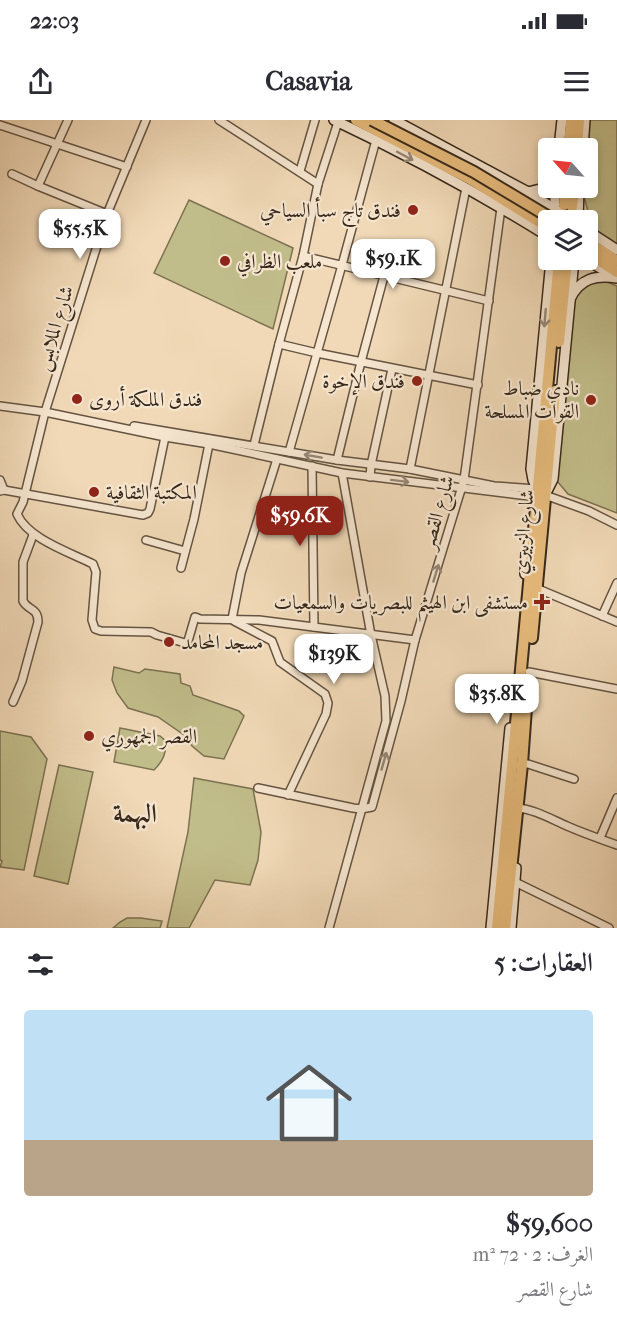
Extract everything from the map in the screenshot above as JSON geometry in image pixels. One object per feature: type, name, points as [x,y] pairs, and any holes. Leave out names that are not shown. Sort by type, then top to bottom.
[{"type":"main road","points":[[356,120],[470,179],[538,221]]},
{"type":"main road","points":[[372,120],[474,172],[556,210]]},
{"type":"main road","points":[[394,120],[414,124],[557,210]]},
{"type":"main road","points":[[560,138],[562,120]]},
{"type":"main road","points":[[570,138],[571,120]]},
{"type":"main road","points":[[578,138],[579,120]]},
{"type":"main road","points":[[584,138],[585,120]]},
{"type":"main road","points":[[336,121],[466,188],[538,230]]},
{"type":"main road","points":[[528,192],[538,190]]},
{"type":"main road","points":[[598,238],[617,250]]},
{"type":"main road","points":[[598,249],[617,261]]},
{"type":"main road","points":[[598,260],[617,272]]},
{"type":"main road","points":[[598,267],[617,278]]},
{"type":"main road","points":[[550,270],[531,469],[539,494],[553,479],[569,301],[567,270]]},
{"type":"main road","name":"شارع الزبيري","points":[[497,928],[534,527],[566,270]]},
{"type":"main road","points":[[569,301],[579,285],[587,280],[605,276],[617,278]]},
{"type":"main road","name":"شارع الزبيري","points":[[505,928],[522,764],[536,588],[539,494]]},
{"type":"main road","name":"شارع الزبيري","points":[[491,928],[517,669],[526,553],[534,527]]},
{"type":"main road","name":"شارع الزبيري","points":[[511,928],[521,812],[517,808]]},
{"type":"street","points":[[2,120],[0,125],[127,168]]},
{"type":"street","points":[[38,186],[68,120]]},
{"type":"street","name":"شارع الملابس","points":[[33,535],[19,520],[17,514],[23,502],[45,412],[107,214],[146,120]]},
{"type":"street","points":[[219,120],[318,184]]},
{"type":"street","points":[[300,171],[315,120]]},
{"type":"street","points":[[254,445],[303,256],[318,184],[336,121]]},
{"type":"street","points":[[289,452],[375,141]]},
{"type":"street","points":[[12,174],[107,214]]},
{"type":"street","points":[[410,469],[466,188]]},
{"type":"street","name":"شارع القصر","points":[[361,809],[372,807],[415,640],[462,489],[501,208]]},
{"type":"street","points":[[303,256],[489,301]]},
{"type":"street","points":[[337,460],[384,276]]},
{"type":"street","points":[[279,344],[478,386]]},
{"type":"street","points":[[370,477],[392,369]]},
{"type":"street","points":[[0,406],[337,460],[410,469],[539,494],[589,511],[617,525]]},
{"type":"street","points":[[84,419],[94,423],[209,444],[342,473],[462,489],[539,494]]},
{"type":"street","points":[[0,480],[2,491],[143,515],[150,509],[165,437]]},
{"type":"street","points":[[181,568],[194,519],[209,444]]},
{"type":"street","points":[[232,620],[241,573],[276,459]]},
{"type":"street","points":[[312,466],[314,627]]},
{"type":"street","name":"شارع القصر","points":[[330,928],[386,721],[385,696],[371,635],[342,473]]},
{"type":"street","points":[[13,702],[22,681],[38,622],[34,609],[26,606],[23,601],[23,562],[33,535],[93,564],[96,572],[92,620],[95,629],[101,632],[151,632],[185,643],[188,641],[195,616],[200,619],[259,620],[415,640]]},
{"type":"street","points":[[146,540],[185,550]]},
{"type":"street","points":[[602,616],[617,583]]},
{"type":"street","points":[[536,588],[617,622]]},
{"type":"street","points":[[232,620],[272,641],[280,662],[325,694],[328,703],[326,714],[288,795]]},
{"type":"street","points":[[529,672],[617,689]]},
{"type":"street","points":[[385,696],[401,701]]},
{"type":"street","points":[[522,764],[574,779]]},
{"type":"street","points":[[258,789],[361,809]]},
{"type":"street","points":[[600,838],[617,798]]},
{"type":"street","points":[[517,808],[548,817],[617,845]]},
{"type":"street","points":[[515,882],[609,928]]},
{"type":"shaded area","points":[[588,120],[617,120],[617,246],[598,233],[598,210],[588,210],[584,198],[598,198],[598,138],[586,138]]},
{"type":"shaded area","name":"ملعب الظرافي","points":[[189,200],[293,248],[273,329],[154,273]]},
{"type":"shaded area","name":"نادي ضباط القوات المسلحة","points":[[602,280],[617,286],[617,513],[568,494],[557,481],[576,293],[583,285]]},
{"type":"shaded area","points":[[114,667],[139,673],[145,669],[180,674],[181,683],[190,686],[193,695],[239,711],[244,716],[224,759],[204,756],[184,735],[158,717],[128,708],[117,693],[112,680]]},
{"type":"shaded area","points":[[120,728],[160,736],[166,741],[163,757],[154,770],[114,762]]},
{"type":"shaded area","points":[[0,731],[31,737],[47,759],[24,870],[0,867],[2,861],[0,860]]},
{"type":"shaded area","points":[[59,765],[93,772],[68,884],[34,876]]},
{"type":"shaded area","points":[[194,778],[253,789],[261,832],[258,860],[250,885],[215,880],[189,928],[167,928],[188,832]]},
{"type":"shaded area","points":[[127,918],[162,921],[160,928],[113,928]]},
{"type":"place","name":"فندق تاج سبأ السياحي","points":[[413,210]]},
{"type":"place","name":"ملعب الظرافي","points":[[225,261]]},
{"type":"place","name":"فندق الإخوة","points":[[417,381]]},
{"type":"place","name":"فندق الملكة أروى","points":[[77,399]]},
{"type":"place","name":"نادي ضباط القوات المسلحة","points":[[591,400]]},
{"type":"place","name":"المكتبة الثقافية","points":[[94,492]]},
{"type":"place","name":"مستشفى ابن الهيثم للبصريات والسمعيات","points":[[542,602]]},
{"type":"place","name":"مسجد المحامد","points":[[169,642]]},
{"type":"place","name":"القصر الجمهوري","points":[[89,736]]},
{"type":"district","name":"البهمة","points":[[135,813]]}]
